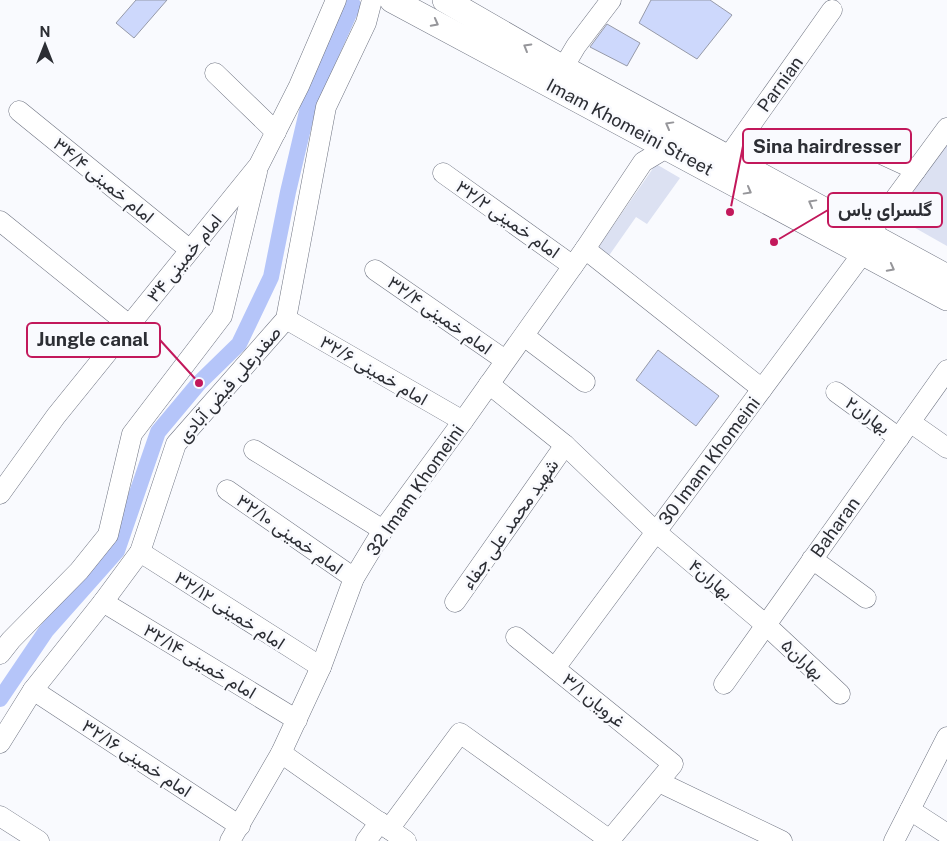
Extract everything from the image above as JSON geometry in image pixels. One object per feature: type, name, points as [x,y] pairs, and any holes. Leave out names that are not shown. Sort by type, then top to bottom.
[{"type":"main road","name":"Imam Khomeini Street","points":[[392,0],[668,147],[866,244],[947,276]]},
{"type":"main road","name":"Imam Khomeini Street","points":[[445,0],[563,68],[728,157],[866,244],[947,298]]},
{"type":"street","points":[[0,654],[10,640],[79,571],[108,535],[132,434],[222,316],[259,165],[299,86],[336,0]]},
{"type":"street","points":[[563,68],[576,46],[611,0]]},
{"type":"street","name":"صفدرعلی فیض آبادی","points":[[0,743],[33,690],[140,552],[176,444],[286,319],[326,107],[370,8]]},
{"type":"street","name":"Parnian","points":[[728,157],[832,10]]},
{"type":"street","points":[[215,74],[276,132]]},
{"type":"street","name":"امام خمینی ۳۴/۴","points":[[19,111],[190,250]]},
{"type":"street","name":"30 Imam Khomeini","points":[[555,668],[762,389],[947,128]]},
{"type":"street","points":[[642,162],[643,133]]},
{"type":"street","points":[[642,162],[668,147]]},
{"type":"street","points":[[879,153],[916,170]]},
{"type":"street","name":"32 Imam Khomeini","points":[[235,833],[282,753],[321,667],[354,578],[384,530],[585,249],[642,162]]},
{"type":"street","name":"امام خمینی ۳۴","points":[[0,494],[56,416],[259,165]]},
{"type":"street","name":"امام خمینی ۳۲/۲","points":[[443,173],[573,266]]},
{"type":"street","points":[[0,221],[130,326]]},
{"type":"street","points":[[585,249],[762,389]]},
{"type":"street","name":"امام خمینی ۳۲/۴","points":[[375,270],[506,360]]},
{"type":"street","name":"امام خمینی ۳۲/۶","points":[[286,319],[463,421]]},
{"type":"street","points":[[524,336],[585,382]]},
{"type":"street","name":"Baharan","points":[[724,684],[947,370]]},
{"type":"street","name":"بهاران۴","points":[[489,384],[565,445],[656,532],[766,625]]},
{"type":"street","name":"بهاران۲","points":[[836,392],[905,430],[947,448]]},
{"type":"street","name":"شهید محمد علی جفاء","points":[[455,602],[565,445]]},
{"type":"street","points":[[254,450],[384,530]]},
{"type":"street","name":"امام خمینی ۳۲/۱۰","points":[[227,490],[354,578]]},
{"type":"street","name":"امام خمینی ۳۲/۱۲","points":[[140,552],[321,667]]},
{"type":"street","points":[[812,559],[866,598]]},
{"type":"street","name":"امام خمینی ۳۲/۱۴","points":[[103,602],[297,720]]},
{"type":"street","name":"بهاران۵","points":[[766,625],[840,694]]},
{"type":"street","name":"غرویان ۳/۱","points":[[516,637],[673,764],[659,782]]},
{"type":"street","name":"امام خمینی ۳۲/۱۶","points":[[33,690],[235,833]]},
{"type":"street","points":[[366,841],[384,825],[460,733],[610,841],[659,782],[782,841]]},
{"type":"street","points":[[894,841],[947,737]]},
{"type":"street","points":[[282,753],[406,841]]},
{"type":"street","points":[[910,810],[947,834]]},
{"type":"street","points":[[0,816],[39,841]]},
{"type":"shaded area","points":[[947,141],[947,246],[894,216]]},
{"type":"shaded area","points":[[656,164],[680,178],[647,224],[636,217],[608,257],[597,249]]},
{"type":"building","points":[[136,0],[167,0],[134,38],[116,23]]},
{"type":"building","points":[[651,0],[710,0],[732,15],[697,59],[639,23]]},
{"type":"building","points":[[607,24],[640,43],[627,66],[590,47]]},
{"type":"building","points":[[658,350],[719,396],[696,426],[636,380]]},
{"type":"waterway","points":[[0,699],[46,631],[117,551],[158,432],[199,383],[239,344],[271,277],[288,192],[309,103],[353,5]]},
{"type":"place","name":"Sina hairdresser","points":[[730,212]]},
{"type":"place","name":"گلسرای یاس","points":[[774,242]]},
{"type":"place","name":"Jungle canal","points":[[199,383]]}]
